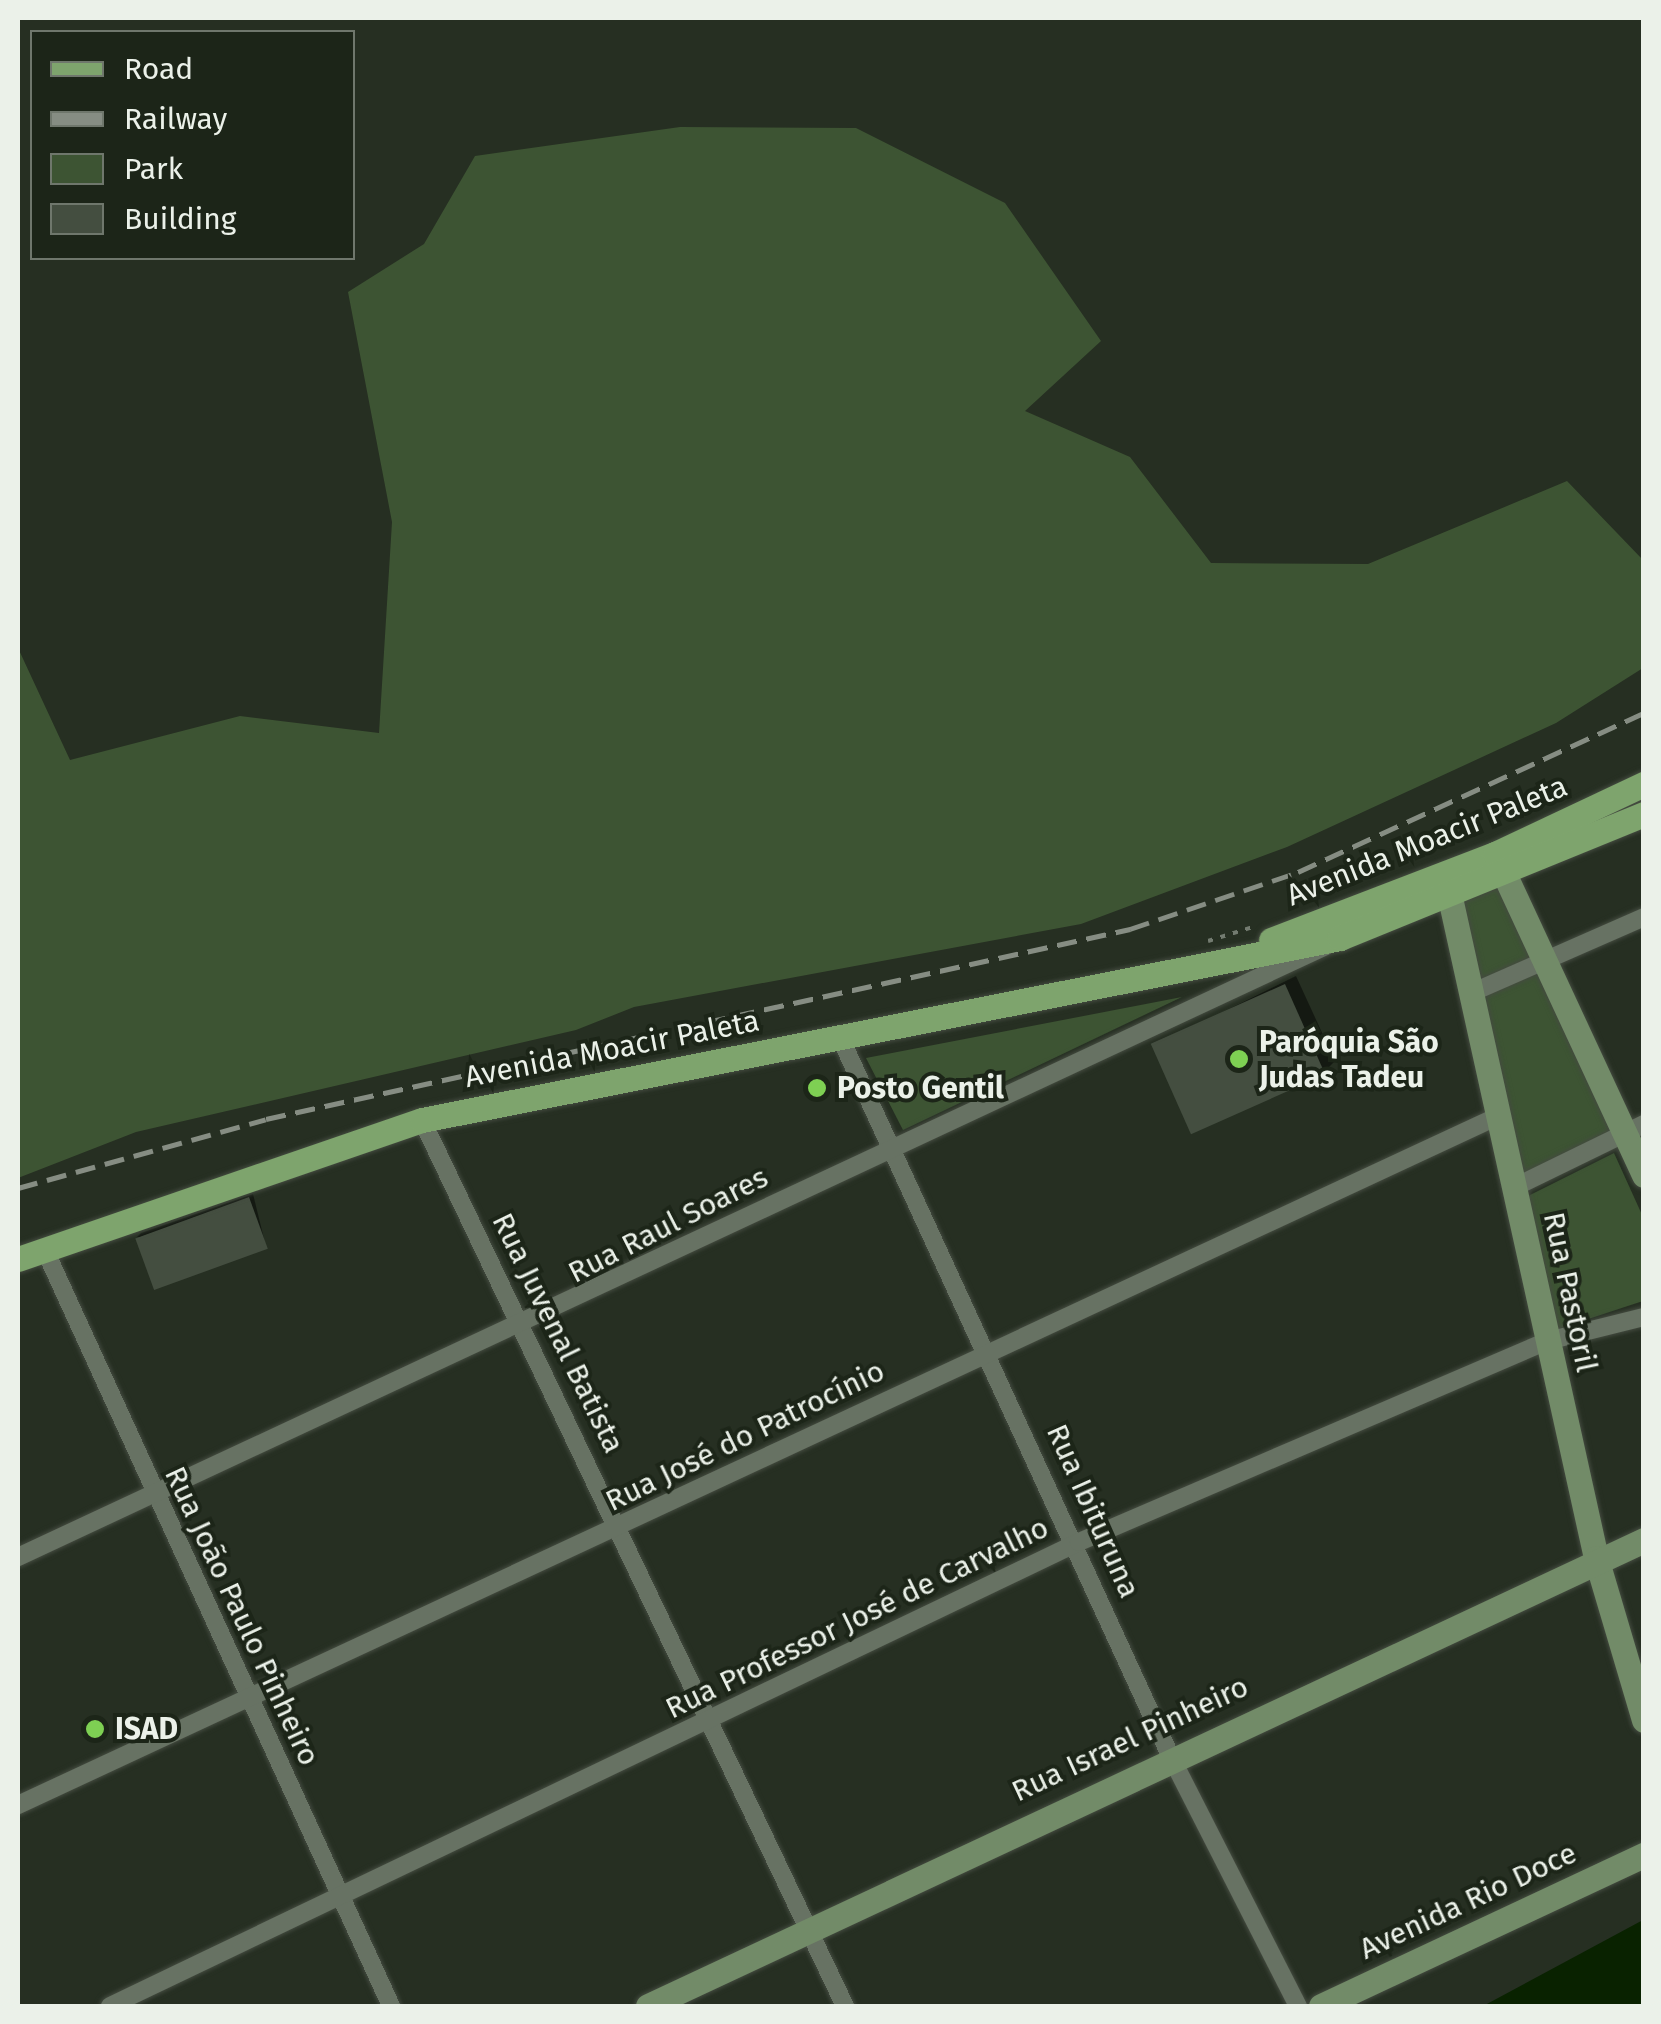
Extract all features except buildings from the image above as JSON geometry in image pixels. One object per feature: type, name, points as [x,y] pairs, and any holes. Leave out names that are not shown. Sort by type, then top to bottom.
[{"type":"main road","name":"Avenida Moacir Paleta","points":[[1500,864],[1644,784]]},
{"type":"main road","name":"Avenida Moacir Paleta","points":[[18,1259],[422,1120],[1340,938],[1500,864],[1644,814]]},
{"type":"main road","name":"Avenida Moacir Paleta","points":[[1234,957],[1448,886]]},
{"type":"street","points":[[1500,864],[1545,962],[1634,1129],[1644,1175]]},
{"type":"street","name":"Rua Pastoril","points":[[1448,886],[1596,1558],[1644,1720]]},
{"type":"street","points":[[1471,993],[1644,917]]},
{"type":"street","name":"Rua Raul Soares","points":[[18,1557],[526,1326],[892,1144],[1340,938]]},
{"type":"street","name":"Rua Ibituruna","points":[[840,1037],[1079,1542],[1170,1756],[1298,2006]]},
{"type":"street","name":"Rua José do Patrocínio","points":[[18,1806],[622,1526],[989,1348],[1498,1116]]},
{"type":"street","name":"Rua Juvenal Batista","points":[[422,1120],[622,1526],[706,1721],[844,2006]]},
{"type":"street","points":[[1515,1188],[1634,1129]]},
{"type":"street","name":"Rua João Paulo Pinheiro","points":[[44,1248],[391,2006]]},
{"type":"street","name":"Rua Professor José de Carvalho","points":[[110,2006],[1079,1542],[1547,1341],[1644,1317]]},
{"type":"street","name":"Rua Israel Pinheiro","points":[[648,2006],[808,1926],[1170,1756],[1596,1558],[1644,1540]]},
{"type":"street","name":"Avenida Rio Doce","points":[[1321,2006],[1644,1855]]},
{"type":"green space","points":[[680,127],[856,128],[1005,203],[1101,341],[1025,411],[1130,457],[1211,563],[1368,564],[1567,481],[1643,560],[1643,668],[1556,723],[1287,847],[1081,924],[634,1007],[576,1030],[136,1132],[18,1178],[18,648],[70,760],[240,716],[379,733],[392,522],[348,292],[424,244],[475,156]]},
{"type":"green space","points":[[1503,879],[1542,962],[1471,989],[1453,900]]},
{"type":"green space","points":[[1546,967],[1613,1133],[1519,1181],[1473,995]]},
{"type":"green space","points":[[1182,997],[903,1130],[866,1058]]},
{"type":"green space","points":[[1614,1153],[1643,1217],[1643,1301],[1555,1330],[1526,1197]]},
{"type":"shaded area","points":[[1643,1920],[1643,2006],[1482,2006],[1485,2005]]},
{"type":"railway","points":[[18,1188],[266,1119],[1130,929],[1298,872],[1644,713]]},
{"type":"place","name":"Paróquia São Judas Tadeu","points":[[1239,1059]]},
{"type":"place","name":"Posto Gentil","points":[[817,1088]]},
{"type":"place","name":"ISAD","points":[[95,1729]]}]
